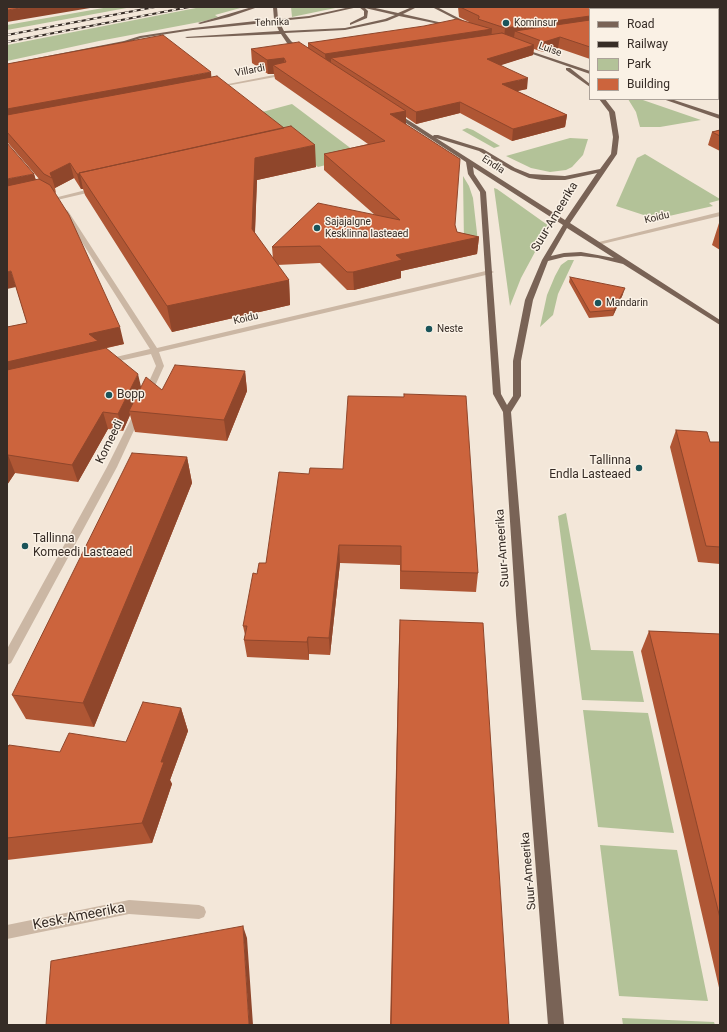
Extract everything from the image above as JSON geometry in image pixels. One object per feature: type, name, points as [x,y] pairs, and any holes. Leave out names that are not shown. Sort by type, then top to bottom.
[{"type":"main road","points":[[140,37],[228,16],[256,7]]},
{"type":"main road","points":[[275,7],[277,22],[282,32],[289,42],[303,54]]},
{"type":"main road","name":"Tehnika","points":[[125,42],[140,37],[193,29],[277,22],[356,7]]},
{"type":"main road","points":[[308,31],[352,24],[362,20],[366,17],[366,11],[361,7]]},
{"type":"main road","points":[[365,7],[457,27]]},
{"type":"main road","name":"Tehnika","points":[[7,65],[125,42],[357,27],[380,22],[401,15],[414,7]]},
{"type":"main road","points":[[434,7],[471,25]]},
{"type":"main road","name":"Luise","points":[[514,46],[589,73]]},
{"type":"main road","points":[[556,62],[589,85]]},
{"type":"main road","name":"Suur-Ameerika","points":[[556,1025],[522,623],[507,412],[517,396],[517,361],[529,300],[545,260],[600,171],[614,154],[616,137],[612,112],[603,100]]},
{"type":"main road","points":[[669,100],[720,117]]},
{"type":"main road","name":"Endla","points":[[387,109],[598,243],[720,323]]},
{"type":"main road","points":[[424,133],[481,150],[513,169],[529,176],[542,178],[564,178],[600,171]]},
{"type":"main road","points":[[469,161],[471,174],[483,192],[498,394],[507,412]]},
{"type":"main road","points":[[545,260],[564,255],[580,254],[598,256],[630,264]]},
{"type":"street","name":"Villardi","points":[[208,88],[284,74]]},
{"type":"street","name":"Komeedi","points":[[7,660],[112,467],[160,366],[154,350],[54,196],[103,188]]},
{"type":"street","name":"Koidu","points":[[598,243],[720,214]]},
{"type":"street","name":"Koidu","points":[[94,365],[490,272]]},
{"type":"street","name":"Kesk-Ameerika","points":[[7,932],[129,907],[199,912]]},
{"type":"green space","points":[[109,7],[132,7],[7,30],[7,25]]},
{"type":"green space","points":[[201,7],[244,7],[215,15],[218,17],[205,21],[99,41],[7,61],[7,45]]},
{"type":"green space","points":[[291,7],[340,7],[292,17]]},
{"type":"green space","points":[[629,100],[643,100],[701,120],[660,127],[640,127],[636,112]]},
{"type":"green space","points":[[292,104],[361,156],[318,167],[251,115]]},
{"type":"green space","points":[[467,128],[500,146],[494,148],[462,130]]},
{"type":"green space","points":[[570,138],[588,139],[583,155],[572,167],[566,170],[550,172],[531,168],[506,156]]},
{"type":"green space","points":[[645,154],[720,200],[709,203],[713,206],[656,219],[616,206],[637,158]]},
{"type":"green space","points":[[463,176],[469,186],[473,198],[478,242],[464,243]]},
{"type":"green space","points":[[494,188],[549,226],[521,278],[510,306]]},
{"type":"green space","points":[[568,260],[574,260],[558,294],[553,315],[540,327],[547,295],[561,265]]},
{"type":"green space","points":[[566,513],[591,650],[633,651],[644,702],[582,700],[558,516]]},
{"type":"green space","points":[[583,710],[648,713],[674,833],[598,827]]},
{"type":"green space","points":[[600,845],[677,850],[708,1001],[619,996]]},
{"type":"green space","points":[[622,1018],[714,1022],[715,1025],[623,1025]]},
{"type":"building","points":[[7,7],[27,7],[7,10]]},
{"type":"building","points":[[460,7],[720,7],[720,75],[719,8],[589,8],[589,16],[505,28],[478,19],[479,16]]},
{"type":"building","points":[[457,19],[492,29],[325,54],[308,43],[424,26]]},
{"type":"building","points":[[589,20],[589,47],[560,37],[544,42],[515,31]]},
{"type":"building","points":[[502,33],[534,45],[487,59],[528,78],[502,84],[567,115],[513,129],[460,102],[416,112],[331,58]]},
{"type":"building","points":[[163,35],[211,72],[7,109],[7,64]]},
{"type":"building","points":[[299,42],[406,111],[390,114],[460,159],[455,225],[457,232],[479,237],[396,255],[402,260],[353,272],[347,272],[320,246],[272,247],[318,203],[400,220],[324,154],[385,141],[273,65],[286,62],[284,58],[267,60],[251,49]]},
{"type":"building","points":[[217,76],[284,128],[79,173],[80,174],[77,174],[70,163],[50,173],[52,178],[44,174],[7,132],[7,115]]},
{"type":"building","points":[[291,126],[315,145],[255,158],[252,229],[289,280],[167,306],[79,173]]},
{"type":"building","points":[[720,130],[720,136],[712,132]]},
{"type":"building","points":[[7,143],[34,174],[7,179]]},
{"type":"building","points":[[39,179],[50,185],[69,215],[120,327],[89,334],[98,341],[7,362],[7,327],[27,323],[11,271],[7,272],[7,186]]},
{"type":"building","points":[[570,277],[625,288],[614,310],[590,312]]},
{"type":"building","points":[[106,348],[138,374],[118,414],[103,412],[72,465],[8,455],[7,457],[7,370]]},
{"type":"building","points":[[175,365],[245,371],[224,420],[129,411],[146,377],[162,390]]},
{"type":"building","points":[[404,394],[466,396],[478,573],[401,571],[401,546],[339,545],[329,638],[308,637],[307,642],[244,640],[247,626],[243,626],[253,573],[257,574],[259,563],[266,563],[279,472],[309,474],[310,468],[343,469],[348,396],[404,397]]},
{"type":"building","points":[[676,430],[707,432],[710,442],[720,442],[720,547],[706,546]]},
{"type":"building","points":[[132,453],[187,457],[83,703],[12,695]]},
{"type":"building","points":[[400,620],[483,623],[509,1025],[391,1025]]},
{"type":"building","points":[[649,631],[720,634],[720,918]]},
{"type":"building","points":[[143,702],[181,708],[161,762],[164,762],[142,823],[7,838],[7,748],[9,745],[60,752],[69,733],[126,742]]},
{"type":"building","points":[[243,926],[249,1025],[46,1025],[51,961]]},
{"type":"railway","points":[[7,35],[155,7]]},
{"type":"railway","points":[[7,42],[189,7]]},
{"type":"place","name":"Kominsur","points":[[506,23]]},
{"type":"place","name":"Sajajalgne Kesklinna lasteaed","points":[[317,228]]},
{"type":"place","name":"Mandarin","points":[[598,303]]},
{"type":"place","name":"Neste","points":[[429,329]]},
{"type":"place","name":"Bopp","points":[[109,395]]},
{"type":"place","name":"Tallinna Endla Lasteaed","points":[[639,468]]},
{"type":"place","name":"Tallinna Komeedi Lasteaed","points":[[25,546]]}]
